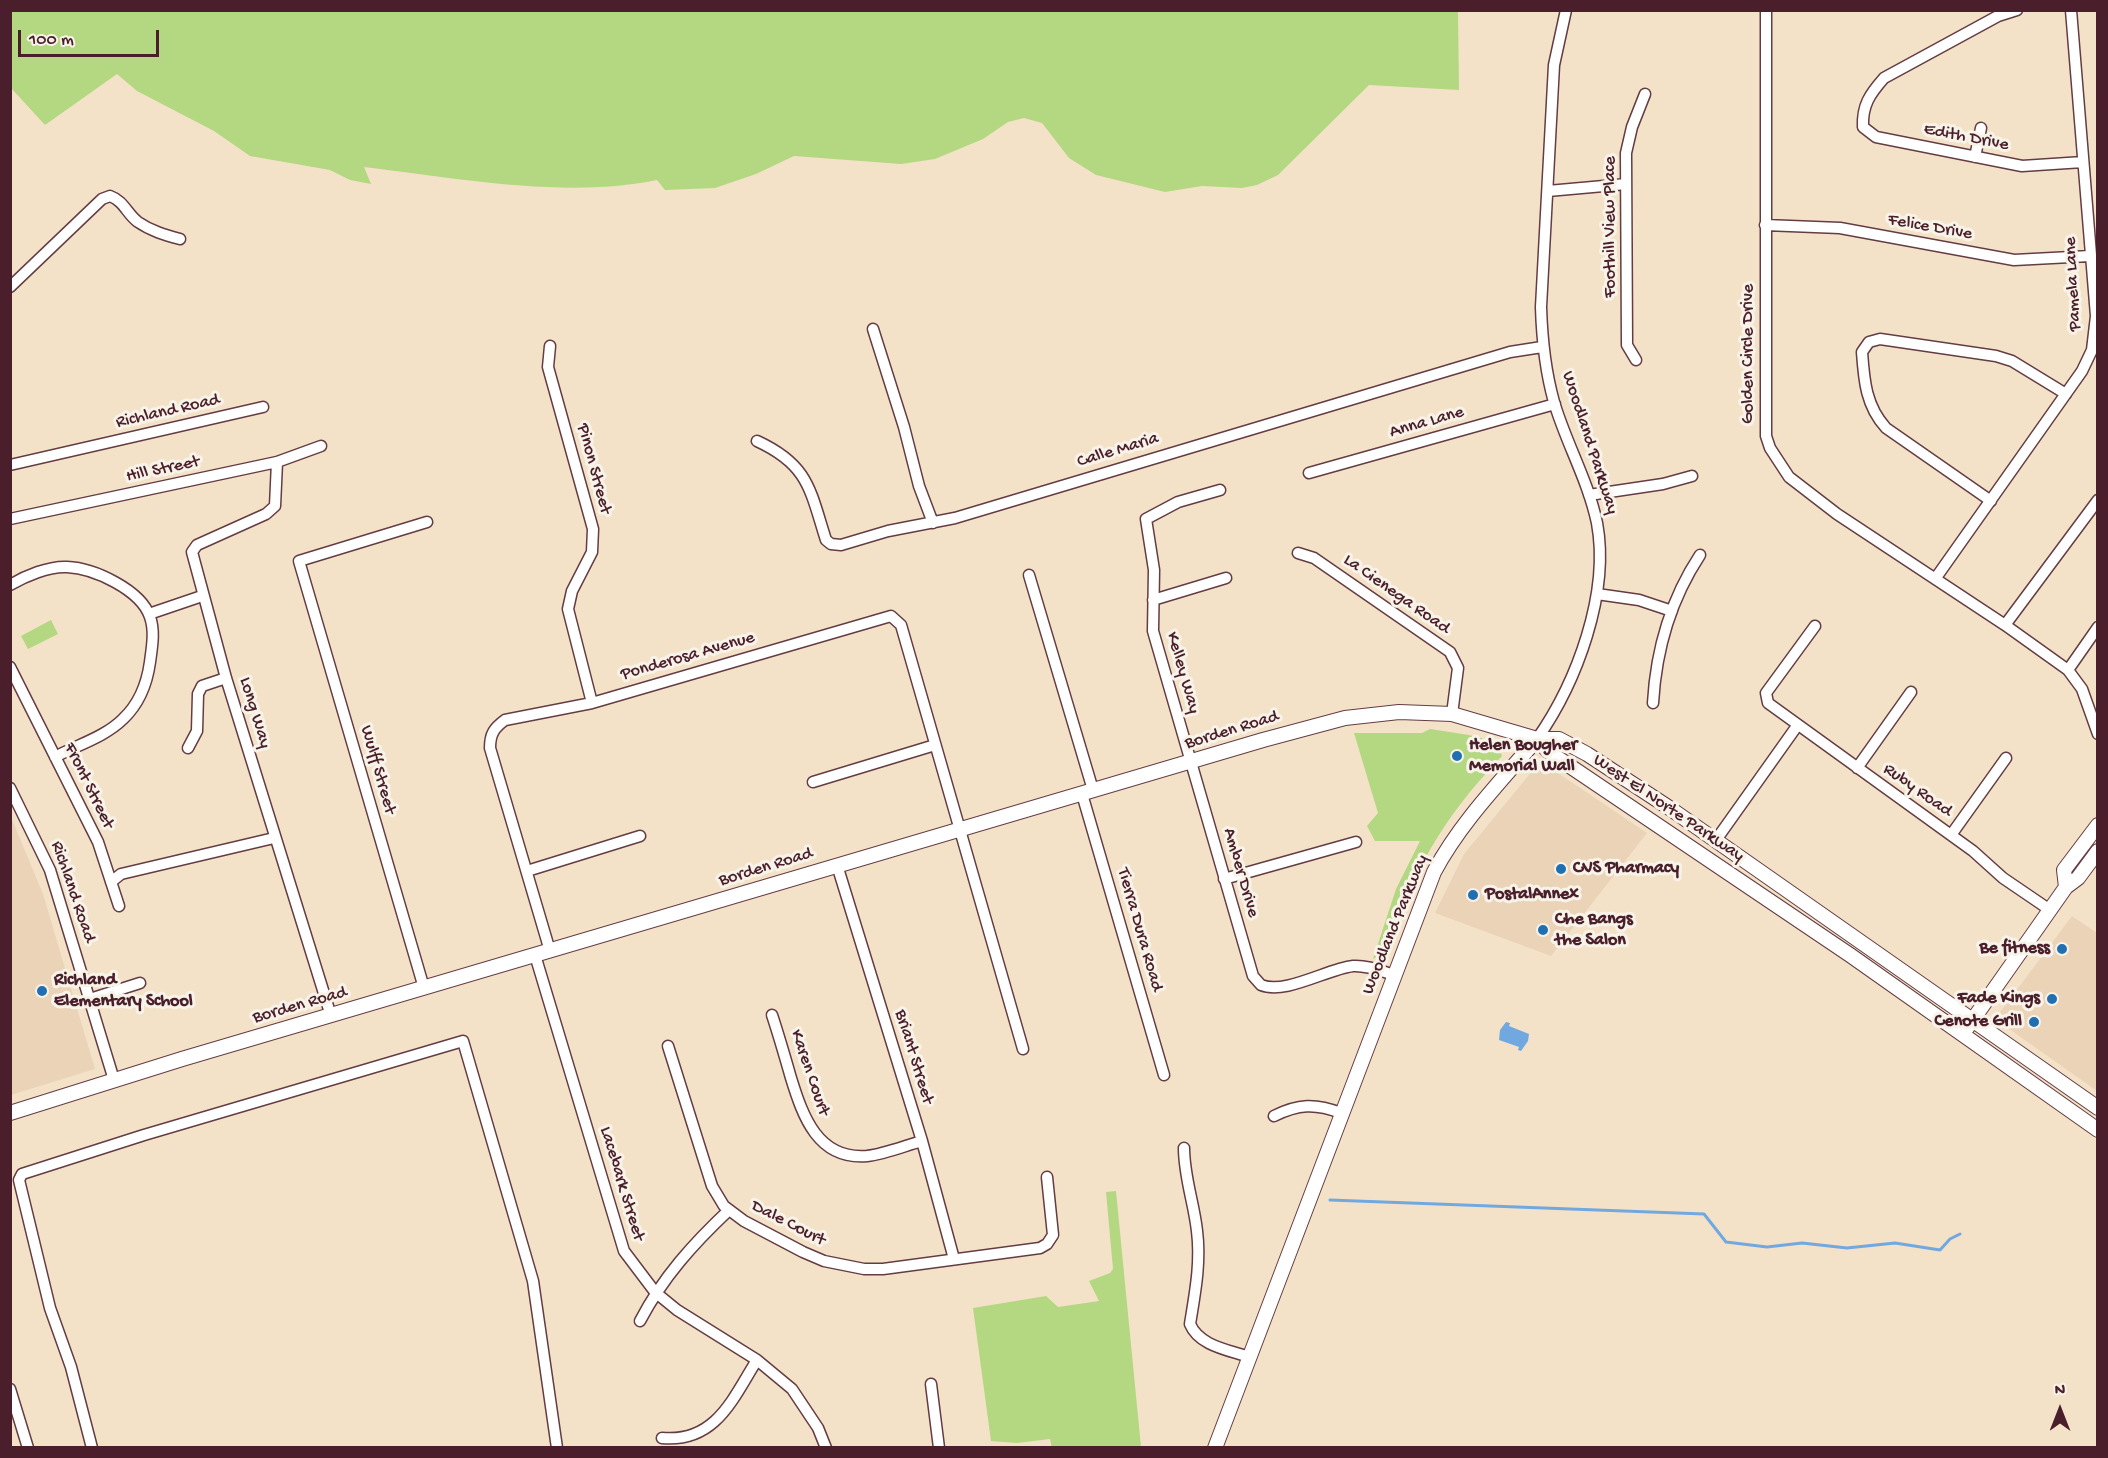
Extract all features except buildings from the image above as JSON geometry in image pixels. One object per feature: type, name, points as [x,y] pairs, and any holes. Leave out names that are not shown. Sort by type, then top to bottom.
[{"type":"main road","name":"Borden Road","points":[[10,1113],[837,865],[1345,718],[1399,712],[1452,714],[1537,739]]},
{"type":"main road","name":"West El Norte Parkway","points":[[1537,739],[1559,739],[1587,754],[1716,840],[2097,1108]]},
{"type":"main road","name":"West El Norte Parkway","points":[[1537,739],[1549,752],[1850,955],[2097,1130]]},
{"type":"main road","name":"Woodland Parkway","points":[[1215,1448],[1434,872],[1445,851],[1537,739]]},
{"type":"main road","points":[[2066,887],[2064,870],[2097,825]]},
{"type":"main road","points":[[1962,1035],[2066,887],[2078,878],[2097,851]]},
{"type":"street","name":"Woodland Parkway","points":[[1537,739],[1567,690],[1597,594],[1600,552],[1596,522],[1555,404],[1542,346],[1541,307],[1554,65],[1566,10]]},
{"type":"street","name":"Golden Circle Drive","points":[[1766,10],[1766,436],[1770,448],[1789,477],[1837,514],[2005,625],[2068,670],[2082,689],[2095,720],[2097,734]]},
{"type":"street","name":"Edith Drive","points":[[2017,10],[1998,16],[1884,78],[1870,94],[1862,112],[1863,127],[1876,137],[2022,166],[2083,162]]},
{"type":"street","name":"Pamela Lane","points":[[1935,579],[2082,371],[2092,350],[2096,316],[2071,10]]},
{"type":"street","name":"Foothill View Place","points":[[1636,360],[1627,345],[1626,184],[1628,145],[1645,94]]},
{"type":"street","points":[[1975,157],[1981,128]]},
{"type":"street","points":[[1548,191],[1626,184]]},
{"type":"street","points":[[10,287],[102,199],[110,196],[123,203],[136,221],[154,231],[180,239]]},
{"type":"street","name":"Felice Drive","points":[[1765,225],[1840,228],[2014,260],[2044,261],[2090,256]]},
{"type":"street","points":[[873,329],[904,427],[919,486],[933,523]]},
{"type":"street","points":[[1991,501],[1886,428],[1876,417],[1865,389],[1862,352],[1869,342],[1880,339],[1996,356],[2012,361],[2066,394]]},
{"type":"street","name":"Pinon Street","points":[[550,346],[548,367],[593,529],[592,552],[572,591],[568,609],[592,703]]},
{"type":"street","name":"Calle Maria","points":[[757,441],[787,457],[801,472],[826,540],[831,544],[842,545],[888,531],[933,523],[1510,352],[1542,346]]},
{"type":"street","name":"Anna Lane","points":[[1309,473],[1555,404]]},
{"type":"street","name":"Richland Road","points":[[10,465],[263,407]]},
{"type":"street","name":"Hill Street","points":[[10,519],[277,462],[321,446]]},
{"type":"street","name":"Long Way","points":[[277,462],[275,506],[266,514],[197,545],[192,552],[202,596],[226,678],[331,1016]]},
{"type":"street","points":[[1588,495],[1663,484],[1692,476]]},
{"type":"street","name":"Kelley Way","points":[[1191,763],[1153,631],[1154,570],[1146,519],[1178,502],[1220,490]]},
{"type":"street","points":[[2005,625],[2097,500]]},
{"type":"street","name":"Wulff Street","points":[[424,988],[299,561],[427,522]]},
{"type":"street","name":"La Cienega Road","points":[[1298,553],[1314,558],[1450,652],[1458,668],[1452,714]]},
{"type":"street","points":[[1653,703],[1656,666],[1672,611],[1691,568],[1700,555]]},
{"type":"street","points":[[10,585],[53,568],[85,570],[128,592],[139,600],[149,614],[153,634],[149,671],[144,691],[135,705],[123,720],[107,731],[55,756]]},
{"type":"street","name":"Tierra Dura Road","points":[[1029,575],[1164,1075]]},
{"type":"street","points":[[1153,600],[1226,578]]},
{"type":"street","points":[[1597,594],[1639,600],[1672,611]]},
{"type":"street","points":[[149,614],[202,596]]},
{"type":"street","name":"Ponderosa Avenue","points":[[526,871],[490,748],[490,736],[495,727],[505,720],[592,703],[891,616],[901,626],[935,745]]},
{"type":"street","name":"Ruby Road","points":[[1815,626],[1766,693],[1766,699],[1797,726],[1951,835],[2003,878],[2050,910]]},
{"type":"street","points":[[2068,670],[2097,627]]},
{"type":"street","name":"Front Street","points":[[10,667],[15,687],[55,756],[98,842],[119,906]]},
{"type":"street","points":[[188,748],[197,731],[198,694],[202,686],[226,678]]},
{"type":"street","points":[[1857,768],[1911,692]]},
{"type":"street","points":[[1716,840],[1797,726]]},
{"type":"street","points":[[813,782],[935,745],[1023,1048]]},
{"type":"street","points":[[1951,835],[2006,758]]},
{"type":"street","name":"Amber Drive","points":[[1191,763],[1253,976],[1266,987],[1276,988],[1353,966],[1394,975]]},
{"type":"street","name":"Richland Road","points":[[10,788],[50,870],[114,1080]]},
{"type":"street","points":[[550,951],[526,871],[640,836]]},
{"type":"street","points":[[111,882],[121,874],[274,838]]},
{"type":"street","points":[[1224,879],[1356,842]]},
{"type":"street","name":"Briant Street","points":[[837,865],[922,1142],[954,1259]]},
{"type":"street","name":"Lacebark Street","points":[[535,955],[624,1251],[655,1292],[677,1310],[757,1360],[792,1389],[805,1406],[826,1448]]},
{"type":"street","points":[[90,999],[140,983]]},
{"type":"street","name":"Karen Court","points":[[772,1015],[803,1116],[814,1135],[828,1147],[849,1155],[868,1156],[922,1142]]},
{"type":"street","points":[[93,1448],[71,1367],[50,1308],[19,1180],[22,1174],[144,1135],[463,1041],[533,1281],[556,1448]]},
{"type":"street","name":"Dale Court","points":[[668,1046],[712,1186],[729,1210],[744,1221],[824,1261],[864,1269],[884,1269],[1040,1248],[1047,1244],[1053,1235],[1047,1177]]},
{"type":"street","points":[[1274,1116],[1291,1108],[1307,1105],[1341,1113]]},
{"type":"street","points":[[1184,1148],[1184,1169],[1197,1229],[1199,1259],[1190,1324],[1194,1335],[1201,1340],[1249,1357]]},
{"type":"street","points":[[640,1322],[655,1292],[689,1248],[729,1210]]},
{"type":"street","points":[[662,1438],[674,1439],[695,1435],[714,1424],[757,1360]]},
{"type":"street","points":[[931,1384],[939,1448]]},
{"type":"street","points":[[10,1389],[28,1448]]},
{"type":"shaded area","points":[[1543,763],[1647,833],[1551,956],[1435,913],[1464,854],[1538,764]]},
{"type":"shaded area","name":"Richland Elementary School","points":[[11,817],[43,894],[95,1069],[11,1095]]},
{"type":"shaded area","points":[[2072,916],[2097,933],[2097,1091],[1995,1019]]},
{"type":"green space","points":[[11,10],[1458,11],[1459,90],[1369,85],[1278,175],[1257,185],[1242,188],[1202,186],[1165,192],[1096,175],[1069,158],[1042,123],[1024,118],[1008,122],[983,139],[935,159],[901,164],[794,156],[756,174],[715,188],[665,190],[657,180],[585,188],[511,185],[364,167],[371,184],[350,180],[330,170],[250,156],[214,131],[137,91],[117,74],[45,125],[11,88]]},
{"type":"green space","points":[[51,620],[58,634],[28,649],[21,636]]},
{"type":"green space","points":[[1430,729],[1496,742],[1502,756],[1462,802],[1432,847],[1407,896],[1385,952],[1373,959],[1396,889],[1420,841],[1375,841],[1367,826],[1378,813],[1354,733],[1422,733]]},
{"type":"green space","points":[[1116,1191],[1141,1447],[1052,1448],[1050,1439],[1017,1443],[991,1441],[973,1308],[1046,1296],[1058,1307],[1099,1301],[1089,1281],[1110,1273],[1113,1269],[1106,1192]]},
{"type":"water","points":[[1506,1022],[1510,1023],[1509,1026],[1529,1034],[1528,1041],[1521,1051],[1518,1050],[1519,1047],[1499,1040],[1500,1030]]},
{"type":"waterway","points":[[1330,1200],[1704,1214],[1726,1242],[1767,1247],[1802,1243],[1847,1248],[1895,1243],[1940,1250],[1950,1239],[1960,1234]]},
{"type":"place","name":"Helen Bougher Memorial Wall","points":[[1457,756]]},
{"type":"place","name":"CVS Pharmacy","points":[[1561,869]]},
{"type":"place","name":"PostalAnnex","points":[[1473,895]]},
{"type":"place","name":"Che Bangs the Salon","points":[[1543,930]]},
{"type":"place","name":"Be fitness","points":[[2062,949]]},
{"type":"place","name":"Richland Elementary School","points":[[42,991]]},
{"type":"place","name":"Fade Kings","points":[[2052,999]]},
{"type":"place","name":"Cenote Grill","points":[[2034,1022]]}]
